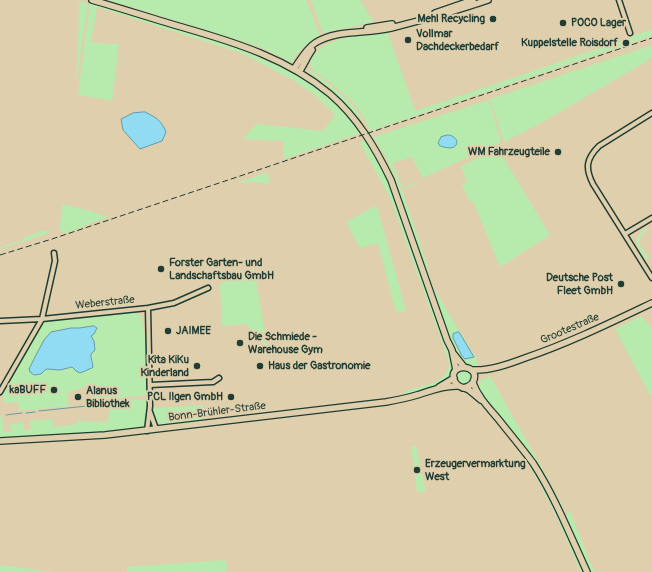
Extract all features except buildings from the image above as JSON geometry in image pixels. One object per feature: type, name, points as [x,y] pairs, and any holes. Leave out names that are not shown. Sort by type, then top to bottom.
[{"type":"main road","points":[[391,26],[473,0]]},
{"type":"main road","points":[[297,70],[303,66],[307,56],[322,40],[331,36],[356,32],[367,32],[442,14],[488,0]]},
{"type":"main road","points":[[94,1],[236,43],[263,53],[297,70],[330,94],[345,109],[367,136],[380,156],[392,180],[452,350],[456,370],[454,374],[455,382],[460,387],[469,390],[483,402],[515,439],[532,462],[558,508],[587,572]]},
{"type":"main road","name":"Grootestraße","points":[[473,382],[478,376],[494,368],[532,356],[565,343],[652,303]]},
{"type":"main road","points":[[452,350],[464,367]]},
{"type":"main road","points":[[456,370],[461,367],[467,367],[472,370],[474,377],[473,382],[483,402]]},
{"type":"main road","name":"Grootestraße","points":[[472,370],[494,368]]},
{"type":"main road","name":"Bonn-Brühler-Straße","points":[[434,389],[454,378]]},
{"type":"main road","points":[[460,387],[468,387],[473,382]]},
{"type":"main road","name":"Bonn-Brühler-Straße","points":[[0,441],[147,431],[386,402],[452,385],[460,387]]},
{"type":"street","points":[[619,0],[630,33]]},
{"type":"street","points":[[652,113],[599,146],[592,153],[588,166],[588,172],[593,184],[652,278]]},
{"type":"street","points":[[625,234],[652,218]]},
{"type":"street","points":[[0,392],[42,319],[55,261],[54,253]]},
{"type":"street","name":"Weberstraße","points":[[0,320],[42,319],[148,308],[174,303],[208,288]]},
{"type":"street","points":[[147,431],[150,412],[148,308]]},
{"type":"street","points":[[150,385],[213,382],[219,378]]},
{"type":"street","points":[[150,412],[156,429]]},
{"type":"green space","points":[[108,0],[306,0],[320,35],[302,49],[293,59],[294,62],[291,62],[260,47]]},
{"type":"green space","points":[[311,0],[360,0],[374,22],[323,33]]},
{"type":"green space","points":[[79,1],[88,3],[77,78],[76,77]]},
{"type":"green space","points":[[90,3],[243,50],[287,70],[318,89],[345,114],[361,133],[284,159],[283,141],[243,139],[256,124],[323,131],[335,115],[315,95],[291,79],[241,53],[97,7],[91,42],[119,44],[112,101],[80,95],[78,94]]},
{"type":"green space","points":[[652,29],[652,36],[370,131],[363,115],[359,110],[330,82],[312,69],[310,63],[314,55],[329,43],[348,38],[388,33],[415,111],[623,40],[625,44],[628,43],[627,41],[633,36]]},
{"type":"green space","points":[[652,45],[652,58],[539,124],[504,142],[490,99]]},
{"type":"green space","points":[[308,70],[329,84],[345,98],[358,112],[365,127],[359,116],[354,115],[330,88]]},
{"type":"green space","points":[[489,100],[501,142],[423,178],[412,157],[392,163],[403,188],[418,181],[403,189],[373,137]]},
{"type":"green space","points":[[366,139],[392,190],[442,334],[454,364],[451,375],[446,381],[407,395],[404,395],[406,391],[440,380],[448,369],[449,362],[391,200],[360,143]]},
{"type":"green space","points":[[498,149],[550,235],[500,267],[473,201],[470,202],[462,185],[467,182],[461,166]]},
{"type":"green space","points":[[268,172],[269,183],[237,183]]},
{"type":"green space","points":[[395,181],[402,191],[406,202],[427,264],[433,287],[477,360],[478,369],[463,362],[459,358],[450,339]]},
{"type":"green space","points":[[63,204],[108,217],[66,233],[59,231]]},
{"type":"green space","points":[[377,205],[406,311],[396,312],[378,243],[360,248],[346,222]]},
{"type":"green space","points":[[647,228],[648,230],[643,234],[640,241],[643,250],[649,258],[651,257],[646,260],[638,247],[637,240],[641,232]]},
{"type":"green space","points":[[42,231],[52,231],[0,249],[0,247],[23,240],[23,238]]},
{"type":"green space","points":[[254,269],[268,350],[246,324],[222,326],[220,284]]},
{"type":"green space","points":[[122,312],[137,313],[142,317],[145,339],[147,395],[110,399],[110,397],[94,401],[88,385],[85,385],[85,387],[67,393],[69,406],[19,411],[18,402],[4,403],[2,397],[4,387],[43,321]],"holes":[[[93,326],[97,328],[91,336],[94,350],[90,356],[93,367],[82,373],[76,371],[73,367],[70,367],[47,369],[41,374],[34,375],[29,369],[44,340],[53,331]]]},
{"type":"green space","points":[[641,316],[652,328],[652,399],[615,329]]},
{"type":"green space","points":[[464,369],[470,371],[472,377],[470,383],[464,385],[458,383],[456,377],[458,371]]},
{"type":"green space","points":[[490,376],[561,504],[562,503],[563,509],[561,508],[537,464],[477,390],[480,382]]},
{"type":"green space","points":[[135,399],[147,401],[146,423],[141,428],[0,439],[0,415],[2,415],[4,432],[11,432],[10,424],[23,423],[24,430],[31,429],[30,421],[52,419],[54,427],[78,424],[77,419],[80,421],[108,422],[110,402]]},
{"type":"green space","points":[[203,405],[205,421],[165,425],[159,423],[155,417],[154,408]]},
{"type":"green space","points":[[411,446],[416,446],[426,492],[417,492]]},
{"type":"green space","points":[[531,465],[556,509],[584,572],[581,572],[551,505],[530,466]]},
{"type":"green space","points":[[571,511],[594,572],[590,572],[566,519],[567,514]]},
{"type":"green space","points":[[226,560],[227,572],[127,572],[127,567]]},
{"type":"green space","points":[[0,565],[53,572],[0,572]]},
{"type":"water","points":[[145,112],[158,120],[166,132],[162,141],[140,149],[123,130],[121,119],[133,113]]},
{"type":"water","points":[[448,135],[456,139],[456,145],[451,148],[440,146],[438,143],[441,137]]},
{"type":"water","points":[[94,326],[97,328],[91,336],[94,341],[95,350],[91,354],[92,368],[80,373],[72,367],[60,370],[47,369],[41,374],[34,375],[30,372],[29,369],[36,355],[44,340],[51,332]]},
{"type":"water","points":[[459,332],[474,357],[465,359],[462,356],[453,338],[453,334]]},
{"type":"waterway","points":[[39,411],[87,406]]},
{"type":"waterway","points":[[26,413],[35,412]]},
{"type":"waterway","points":[[6,415],[22,413]]},
{"type":"railway","points":[[0,255],[52,239],[652,38]]},
{"type":"place","name":"Mehl Recycling","points":[[493,19]]},
{"type":"place","name":"POCO Lager","points":[[563,23]]},
{"type":"place","name":"Vollmar Dachdeckerbedarf","points":[[408,40]]},
{"type":"place","name":"Kuppelstelle Roisdorf","points":[[626,43]]},
{"type":"place","name":"WM Fahrzeugteile","points":[[558,152]]},
{"type":"place","name":"Forster Garten- und Landschaftsbau GmbH","points":[[161,269]]},
{"type":"place","name":"Deutsche Post Fleet GmbH","points":[[621,284]]},
{"type":"place","name":"JAIMEE","points":[[168,331]]},
{"type":"place","name":"Die Schmiede - Warehouse Gym","points":[[240,343]]},
{"type":"place","name":"Kita KiKu Kinderland","points":[[197,366]]},
{"type":"place","name":"Haus der Gastronomie","points":[[260,366]]},
{"type":"place","name":"kaBUFF","points":[[54,390]]},
{"type":"place","name":"Alanus Bibliothek","points":[[78,397]]},
{"type":"place","name":"PCL Ilgen GmbH","points":[[231,397]]},
{"type":"place","name":"Erzeugervermarktung West","points":[[417,470]]}]
